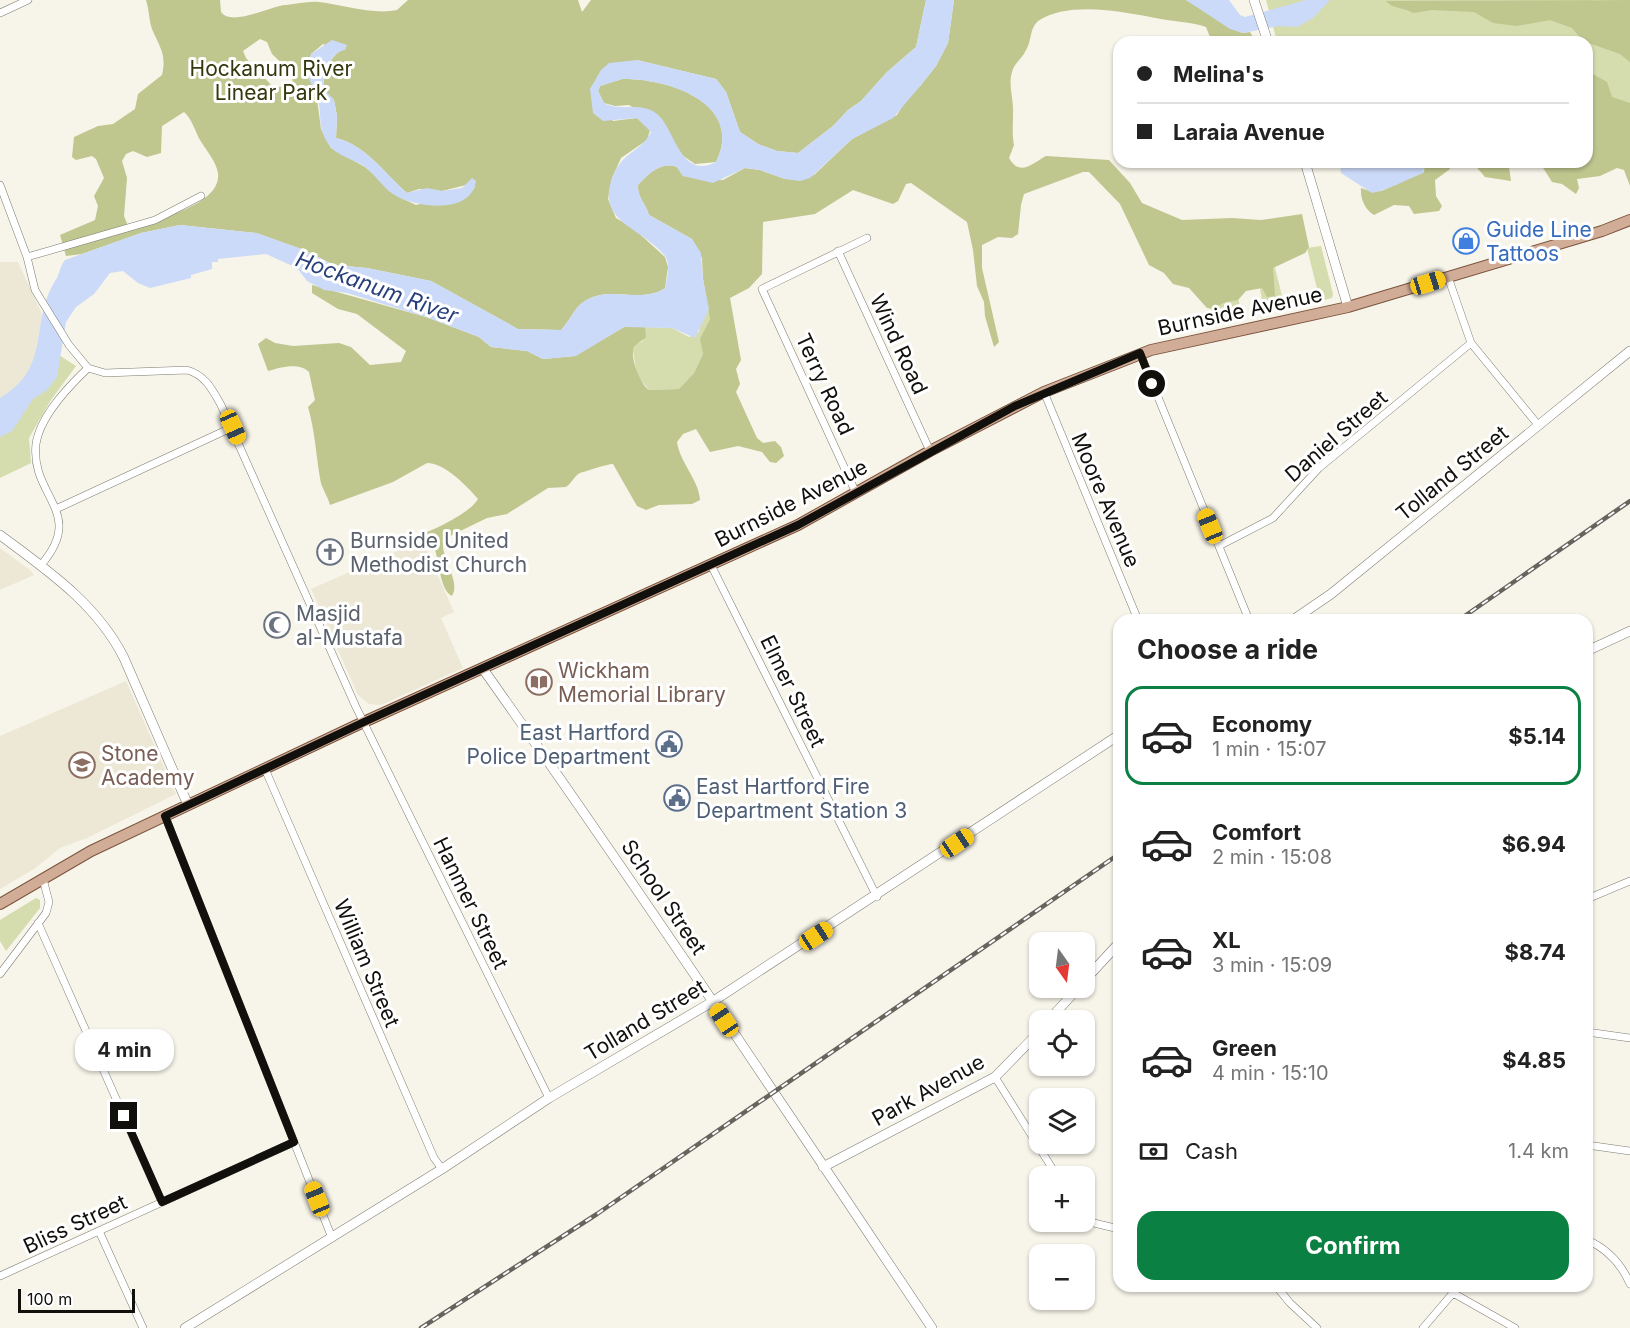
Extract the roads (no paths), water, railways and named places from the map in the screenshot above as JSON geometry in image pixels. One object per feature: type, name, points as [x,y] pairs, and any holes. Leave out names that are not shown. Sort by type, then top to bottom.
[{"type":"main road","points":[[1256,4],[1266,36]]},
{"type":"main road","points":[[1307,168],[1348,307]]},
{"type":"main road","name":"Burnside Avenue","points":[[0,904],[91,851],[364,722],[798,525],[930,451],[1044,392],[1140,353],[1348,307],[1630,220]]},
{"type":"main road","name":"Tolland Street","points":[[1302,614],[1331,594],[1630,351]]},
{"type":"main road","points":[[0,535],[71,590],[116,642],[188,805]]},
{"type":"main road","points":[[1593,648],[1630,631]]},
{"type":"main road","name":"School Street","points":[[483,669],[678,946],[712,1002],[933,1328]]},
{"type":"main road","name":"Tolland Street","points":[[185,1328],[442,1169],[549,1098],[712,1002],[876,897],[1113,739]]},
{"type":"main road","points":[[1095,969],[1113,950]]},
{"type":"main road","points":[[1058,1010],[1069,998]]},
{"type":"main road","name":"Park Avenue","points":[[823,1167],[995,1077],[1029,1042]]},
{"type":"street","points":[[0,13],[28,0]]},
{"type":"street","points":[[0,185],[27,256],[33,285],[66,340],[88,369],[69,386],[39,432],[36,445],[37,464],[56,509],[59,536],[52,552],[41,565]]},
{"type":"street","points":[[27,256],[155,220],[201,196]]},
{"type":"street","points":[[838,251],[867,238]]},
{"type":"street","name":"Terry Road","points":[[838,251],[762,289],[856,493]]},
{"type":"street","name":"Wind Road","points":[[838,251],[930,451]]},
{"type":"street","points":[[1448,277],[1471,344],[1539,426]]},
{"type":"street","name":"Daniel Street","points":[[1219,546],[1273,518],[1318,468],[1471,344]]},
{"type":"street","points":[[1140,353],[1247,614]]},
{"type":"street","name":"Hanmer Street","points":[[88,369],[115,373],[187,370],[197,373],[209,384],[233,427],[364,722],[549,1098]]},
{"type":"street","name":"Moore Avenue","points":[[1044,392],[1136,614]]},
{"type":"street","points":[[56,509],[233,427]]},
{"type":"street","name":"Elmer Street","points":[[711,565],[876,897]]},
{"type":"street","name":"William Street","points":[[265,769],[434,1158],[442,1169]]},
{"type":"street","points":[[165,816],[332,1238]]},
{"type":"street","points":[[0,974],[46,913],[49,902],[43,879]]},
{"type":"street","points":[[1593,896],[1630,881]]},
{"type":"street","points":[[38,923],[162,1202]]},
{"type":"street","points":[[1593,1033],[1630,1038]]},
{"type":"street","points":[[995,1077],[1051,1166]]},
{"type":"street","name":"Bliss Street","points":[[0,1276],[294,1142]]},
{"type":"street","points":[[1593,1146],[1630,1151]]},
{"type":"street","points":[[1095,1222],[1113,1228]]},
{"type":"street","points":[[99,1231],[143,1328]]},
{"type":"street","points":[[1593,1243],[1601,1246],[1627,1269],[1630,1284]]},
{"type":"street","points":[[1281,1292],[1317,1328]]},
{"type":"street","points":[[1423,1328],[1453,1293],[1515,1328]]},
{"type":"water","name":"Hockanum River","points":[[926,0],[954,0],[948,43],[936,66],[921,85],[893,118],[852,139],[810,178],[800,181],[785,179],[760,170],[745,168],[713,183],[683,176],[677,167],[666,166],[651,173],[638,185],[639,193],[649,215],[692,239],[701,253],[709,309],[695,338],[672,328],[624,327],[576,356],[543,359],[527,351],[491,347],[479,337],[426,317],[347,293],[324,290],[307,281],[297,268],[266,254],[218,259],[218,262],[212,262],[212,269],[191,275],[191,278],[150,288],[138,283],[123,271],[110,273],[94,294],[76,307],[66,322],[57,377],[47,390],[33,399],[12,431],[0,437],[0,398],[16,386],[27,373],[34,359],[47,298],[65,260],[141,233],[180,225],[257,233],[304,250],[334,265],[367,268],[431,281],[518,329],[561,330],[579,306],[592,297],[613,294],[645,295],[665,288],[668,264],[665,256],[656,246],[624,223],[615,214],[610,204],[609,192],[617,168],[643,144],[651,132],[637,118],[603,121],[593,113],[590,89],[601,70],[609,63],[637,60],[716,79],[726,92],[740,132],[758,144],[777,151],[798,153],[861,101],[887,72],[916,47]],"holes":[[[622,79],[640,80],[679,89],[697,98],[711,110],[720,124],[722,141],[716,162],[705,166],[695,165],[681,153],[666,125],[655,112],[641,108],[611,106],[604,103],[598,91],[600,86]]]},
{"type":"water","points":[[1186,0],[1229,0],[1240,15],[1245,17],[1306,0],[1330,0],[1313,18],[1297,27],[1279,26],[1243,33],[1230,29]]},
{"type":"water","points":[[332,40],[347,45],[345,50],[335,55],[328,65],[323,89],[334,100],[337,116],[336,138],[357,147],[407,193],[427,188],[442,191],[462,188],[472,178],[476,181],[472,192],[465,199],[443,206],[407,201],[389,191],[364,166],[332,149],[322,132],[319,103],[308,77],[308,68],[311,54]]},
{"type":"water","points":[[1340,168],[1424,168],[1423,173],[1372,193],[1341,173]]},
{"type":"railway","points":[[1468,614],[1630,501]]},
{"type":"railway","points":[[421,1328],[597,1214],[1113,858]]},
{"type":"place","name":"Guide Line Tattoos","points":[[1466,241]]},
{"type":"place","name":"Burnside United Methodist Church","points":[[330,552]]},
{"type":"place","name":"Masjid al-Mustafa","points":[[277,625]]},
{"type":"place","name":"Wickham Memorial Library","points":[[539,682]]},
{"type":"place","name":"East Hartford Police Department","points":[[669,744]]},
{"type":"place","name":"Stone Academy","points":[[82,765]]},
{"type":"place","name":"East Hartford Fire Department Station 3","points":[[677,798]]},
{"type":"park label","name":"Hockanum River Linear Park","points":[[271,80]]}]
